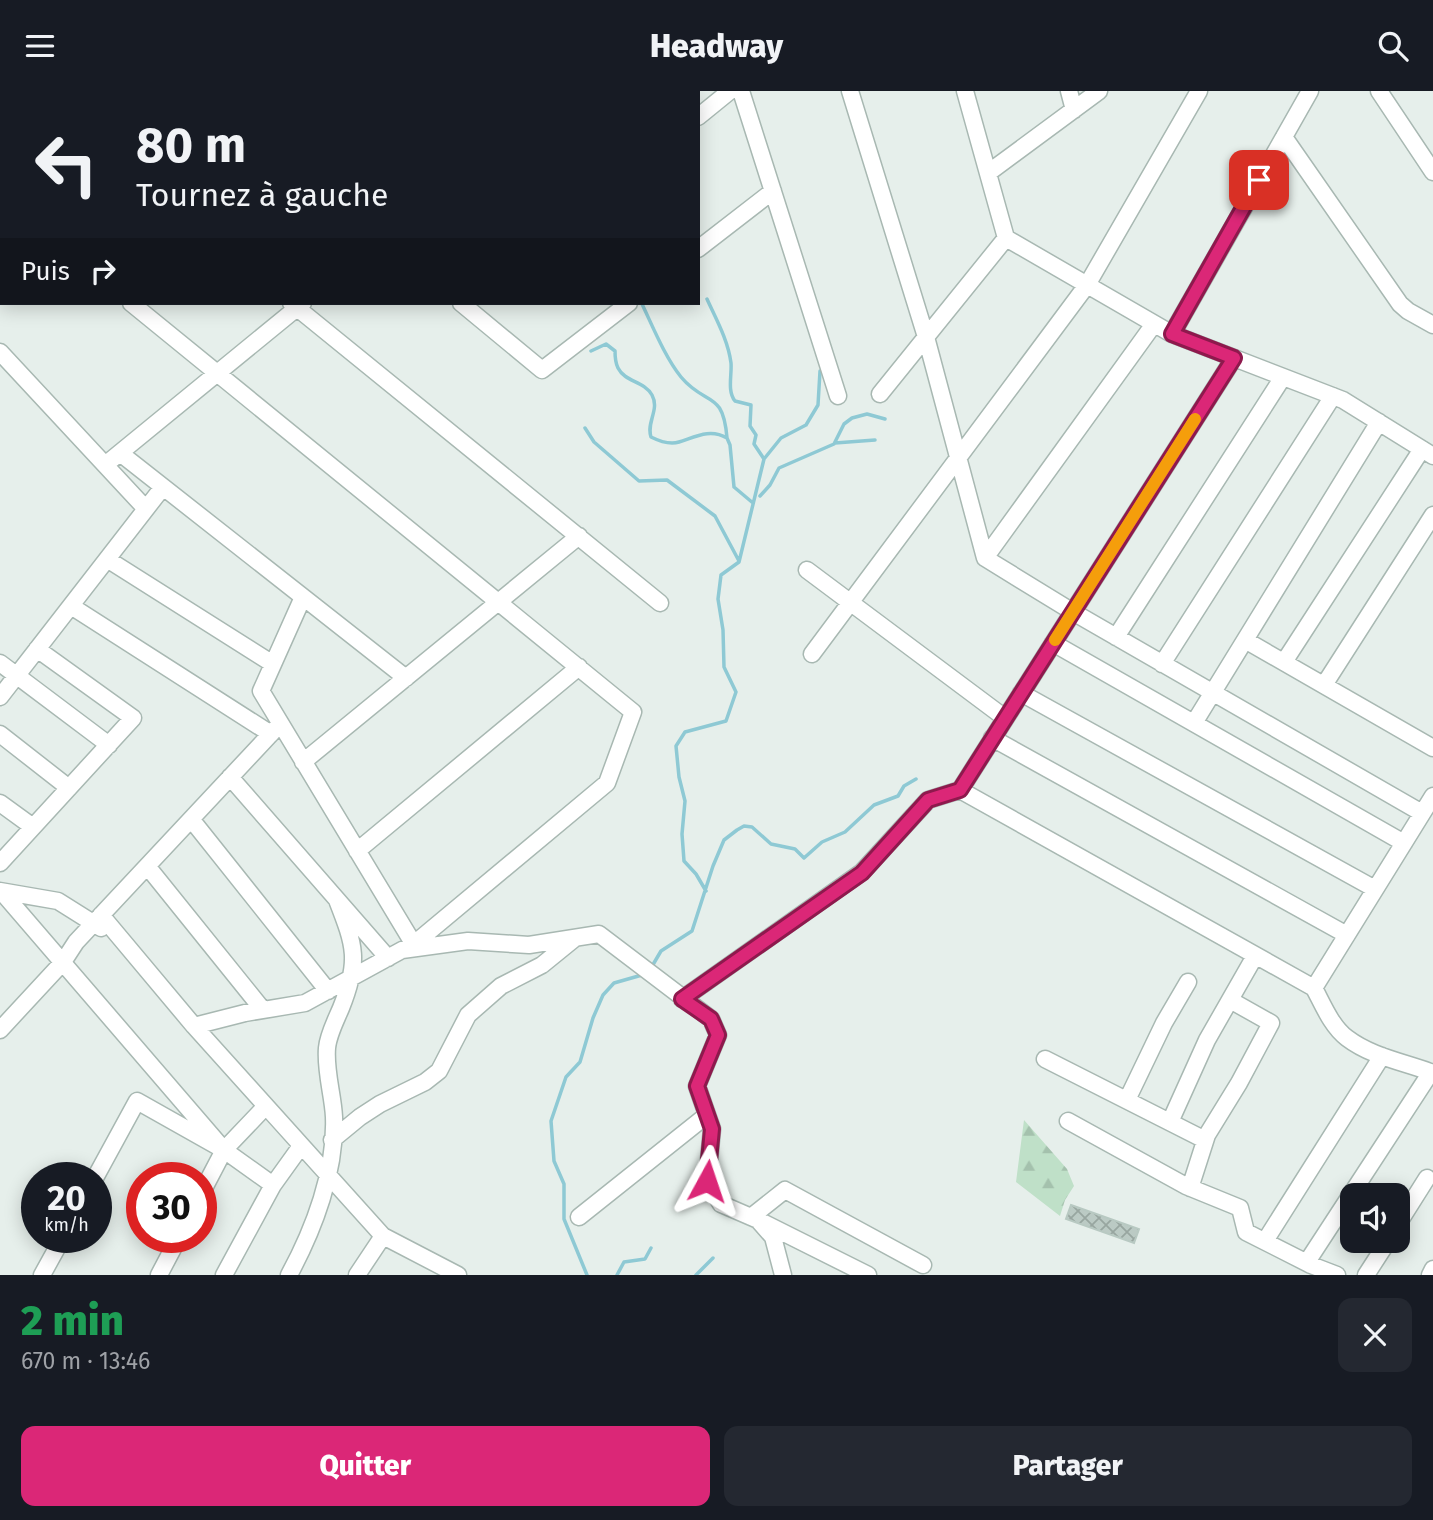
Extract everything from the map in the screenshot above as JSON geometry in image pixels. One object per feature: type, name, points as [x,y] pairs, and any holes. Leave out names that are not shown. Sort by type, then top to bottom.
[{"type":"street","points":[[700,115],[730,91]]},
{"type":"street","points":[[741,91],[838,396]]},
{"type":"street","points":[[850,91],[926,337],[985,558],[1162,664],[1422,813]]},
{"type":"street","points":[[965,91],[1006,238],[1172,334],[1355,406],[1427,452],[1284,663]]},
{"type":"street","points":[[1069,91],[1074,110]]},
{"type":"street","points":[[988,173],[1099,91]]},
{"type":"street","points":[[812,654],[1087,285],[1199,91]]},
{"type":"street","points":[[1172,334],[1310,91]]},
{"type":"street","points":[[1379,91],[1433,172]]},
{"type":"street","points":[[1284,137],[1400,305],[1433,325]]},
{"type":"street","points":[[700,247],[773,191]]},
{"type":"street","points":[[880,394],[1006,238]]},
{"type":"street","points":[[133,305],[633,712],[607,783],[415,946]]},
{"type":"street","points":[[106,465],[296,305]]},
{"type":"street","points":[[298,305],[660,603]]},
{"type":"street","points":[[466,305],[542,370],[626,305]]},
{"type":"street","points":[[985,558],[1154,324]]},
{"type":"street","points":[[0,352],[146,509]]},
{"type":"street","points":[[682,999],[862,873],[928,800],[960,790],[1234,358]]},
{"type":"street","points":[[1116,637],[1283,377]]},
{"type":"street","points":[[1162,664],[1333,396]]},
{"type":"street","points":[[1194,723],[1379,422]]},
{"type":"street","points":[[120,453],[406,678]]},
{"type":"street","points":[[0,697],[163,487]]},
{"type":"street","points":[[1324,685],[1433,515]]},
{"type":"street","points":[[303,762],[579,536]]},
{"type":"street","points":[[107,559],[273,664]]},
{"type":"street","points":[[807,569],[1005,718]]},
{"type":"street","points":[[275,729],[261,691],[303,597]]},
{"type":"street","points":[[71,606],[275,729],[303,762],[415,946]]},
{"type":"street","points":[[1245,640],[1433,748]]},
{"type":"street","points":[[1053,643],[1404,843]]},
{"type":"street","points":[[0,863],[133,718],[37,649]]},
{"type":"street","points":[[0,663],[109,745]]},
{"type":"street","points":[[357,851],[579,667]]},
{"type":"street","points":[[1021,693],[1375,889]]},
{"type":"street","points":[[0,1030],[63,962],[76,942],[97,919],[275,729]]},
{"type":"street","points":[[0,734],[69,789]]},
{"type":"street","points":[[992,738],[1347,935]]},
{"type":"street","points":[[230,777],[388,958]]},
{"type":"street","points":[[960,790],[1314,988],[1331,1020],[1345,1038],[1373,1054],[1432,1073],[1307,1262]]},
{"type":"street","points":[[1314,988],[1433,796]]},
{"type":"street","points":[[0,803],[33,827]]},
{"type":"street","points":[[191,820],[328,991]]},
{"type":"street","points":[[147,866],[262,1010]]},
{"type":"street","points":[[1,892],[58,901],[97,919],[121,939],[265,1107],[383,1236],[458,1275]]},
{"type":"street","points":[[1,892],[224,1150]]},
{"type":"street","points":[[289,1275],[305,1245],[328,1176],[334,1120],[327,1047],[352,979],[355,956],[349,930],[337,900]]},
{"type":"street","points":[[194,1026],[305,1003],[402,950],[415,946],[468,941],[529,945],[599,934],[711,1019],[718,1035],[697,1086],[712,1129],[707,1181],[721,1204],[868,1275]]},
{"type":"street","points":[[332,1140],[380,1104],[425,1082],[439,1071],[468,1016],[501,986],[542,965],[576,937]]},
{"type":"street","points":[[1170,1122],[1207,1040],[1255,955]]},
{"type":"street","points":[[1126,1100],[1164,1023],[1188,982]]},
{"type":"street","points":[[1190,1188],[1205,1140],[1271,1023],[1230,1000]]},
{"type":"street","points":[[1265,1241],[1382,1056]]},
{"type":"street","points":[[1045,1059],[1205,1140]]},
{"type":"street","points":[[104,1162],[137,1101],[224,1150],[273,1185]]},
{"type":"street","points":[[217,1163],[224,1150],[265,1107]]},
{"type":"street","points":[[579,1217],[707,1115]]},
{"type":"street","points":[[1068,1121],[1190,1188],[1240,1208],[1246,1232],[1337,1275]]},
{"type":"street","points":[[224,1275],[273,1185],[301,1146]]},
{"type":"street","points":[[1410,1205],[1427,1178]]},
{"type":"street","points":[[754,1219],[785,1190],[923,1265]]},
{"type":"street","points":[[754,1219],[773,1237],[783,1275]]},
{"type":"street","points":[[357,1275],[383,1236]]},
{"type":"street","points":[[42,1275],[54,1253]]},
{"type":"street","points":[[159,1275],[171,1253]]},
{"type":"street","points":[[1366,1275],[1380,1253]]},
{"type":"street","points":[[1430,1275],[1433,1269]]},
{"type":"green space","points":[[1024,1120],[1067,1169],[1074,1186],[1065,1200],[1060,1216],[1016,1182]]},
{"type":"building","points":[[1071,1205],[1139,1229],[1134,1243],[1066,1219]]},
{"type":"waterway","points":[[706,891],[684,861],[682,834],[685,801],[676,746],[685,732],[726,721],[736,692],[724,667],[723,630],[718,599],[721,575],[739,562],[764,459],[754,444],[756,435],[750,426],[751,405],[735,401],[733,397],[727,346],[707,299]]},
{"type":"waterway","points":[[642,305],[675,369],[690,386],[712,400],[722,412],[727,438]]},
{"type":"waterway","points":[[591,351],[606,344],[615,351],[621,373],[649,390],[655,406],[650,426],[651,437],[672,443],[709,434],[727,438],[734,487],[753,503]]},
{"type":"waterway","points":[[764,459],[781,438],[806,425],[818,405],[820,371]]},
{"type":"waterway","points":[[760,496],[779,468],[834,444],[844,424],[852,418],[867,414],[885,419]]},
{"type":"waterway","points":[[585,428],[594,442],[639,481],[667,480],[715,516],[739,561]]},
{"type":"waterway","points":[[835,443],[875,440]]},
{"type":"waterway","points":[[651,968],[661,951],[692,931],[724,840],[737,830],[744,826],[752,827],[771,844],[795,849],[804,858],[822,842],[845,832],[874,805],[898,796],[904,786],[916,779]]},
{"type":"waterway","points":[[587,1275],[564,1219],[564,1184],[554,1161],[551,1121],[566,1077],[580,1062],[603,995],[614,983],[642,975]]},
{"type":"waterway","points":[[617,1275],[624,1262],[645,1259],[651,1248]]},
{"type":"waterway","points":[[696,1275],[713,1258]]},
{"type":"slow traffic","points":[[1055,640],[1195,419]]},
{"type":"route","points":[[707,1181],[712,1129],[697,1086],[718,1035],[711,1019],[682,999],[862,873],[928,800],[960,790],[1234,358],[1172,334],[1259,180]]}]
